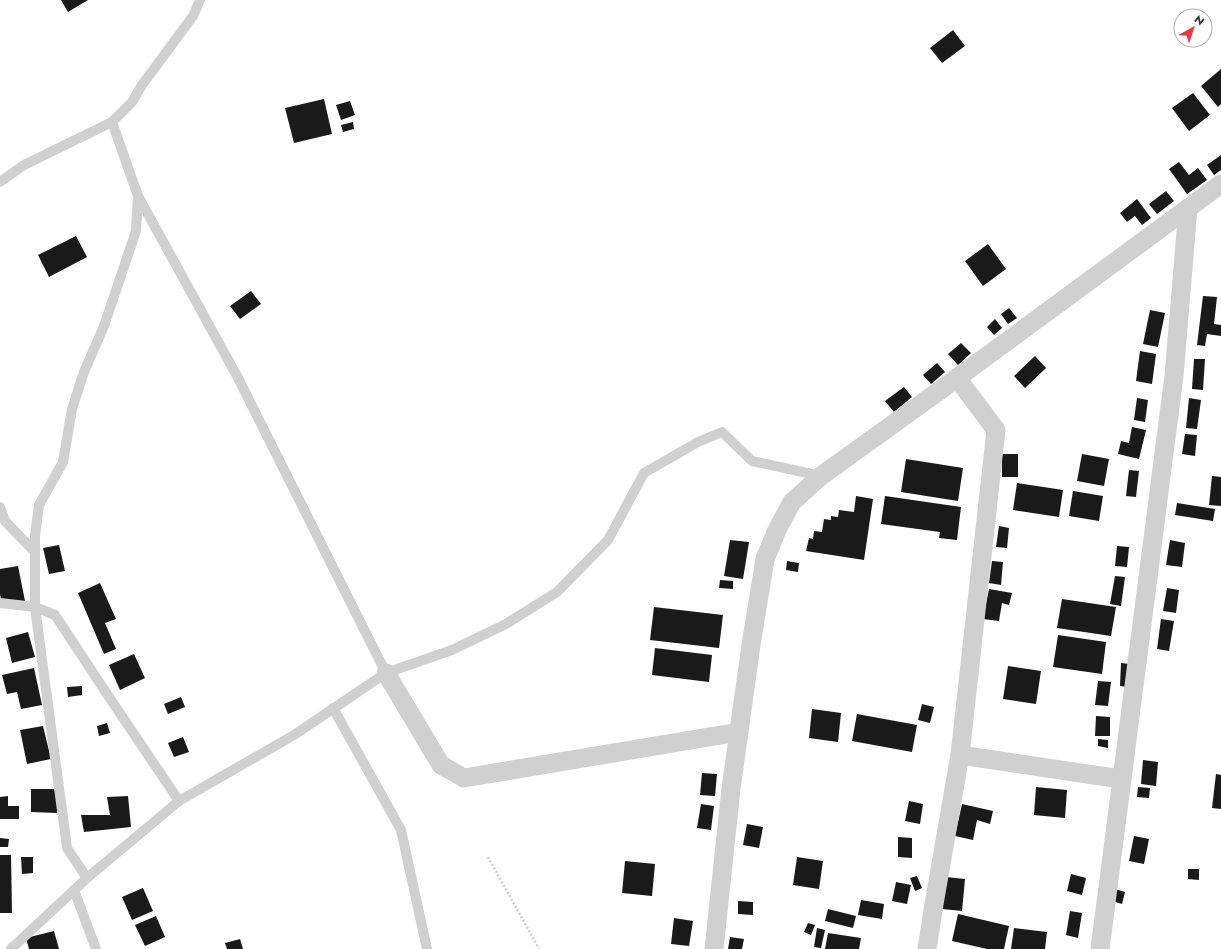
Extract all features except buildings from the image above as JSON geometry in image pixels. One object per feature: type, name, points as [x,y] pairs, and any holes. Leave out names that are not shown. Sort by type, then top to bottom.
[{"type":"street","points":[[714,949],[731,789],[751,645],[765,559],[777,530],[792,502],[821,476],[1221,184]]},
{"type":"street","points":[[1100,949],[1174,376],[1188,208]]},
{"type":"street","points":[[927,949],[960,755],[996,430],[957,378]]},
{"type":"street","points":[[386,673],[441,765],[464,778],[739,732]]},
{"type":"street","points":[[960,755],[1121,779]]},
{"type":"lane","points":[[0,182],[24,165],[112,122],[132,102],[142,85],[193,16],[200,0]]},
{"type":"lane","points":[[112,122],[138,196],[237,376],[386,673]]},
{"type":"lane","points":[[87,878],[67,848],[35,607],[35,536],[39,505],[63,462],[72,409],[84,372],[104,326],[136,231],[138,196]]},
{"type":"lane","points":[[11,949],[87,878],[179,801],[294,735],[386,673],[452,650],[506,624],[557,592],[608,540],[644,473],[698,442],[722,432],[752,461],[821,476]]},
{"type":"lane","points":[[0,507],[5,521],[35,552]]},
{"type":"lane","points":[[0,603],[35,607],[56,615],[179,801]]},
{"type":"lane","points":[[333,708],[400,830],[427,949]]},
{"type":"lane","points":[[74,890],[96,949]]},
{"type":"path","points":[[488,857],[539,949]]}]
